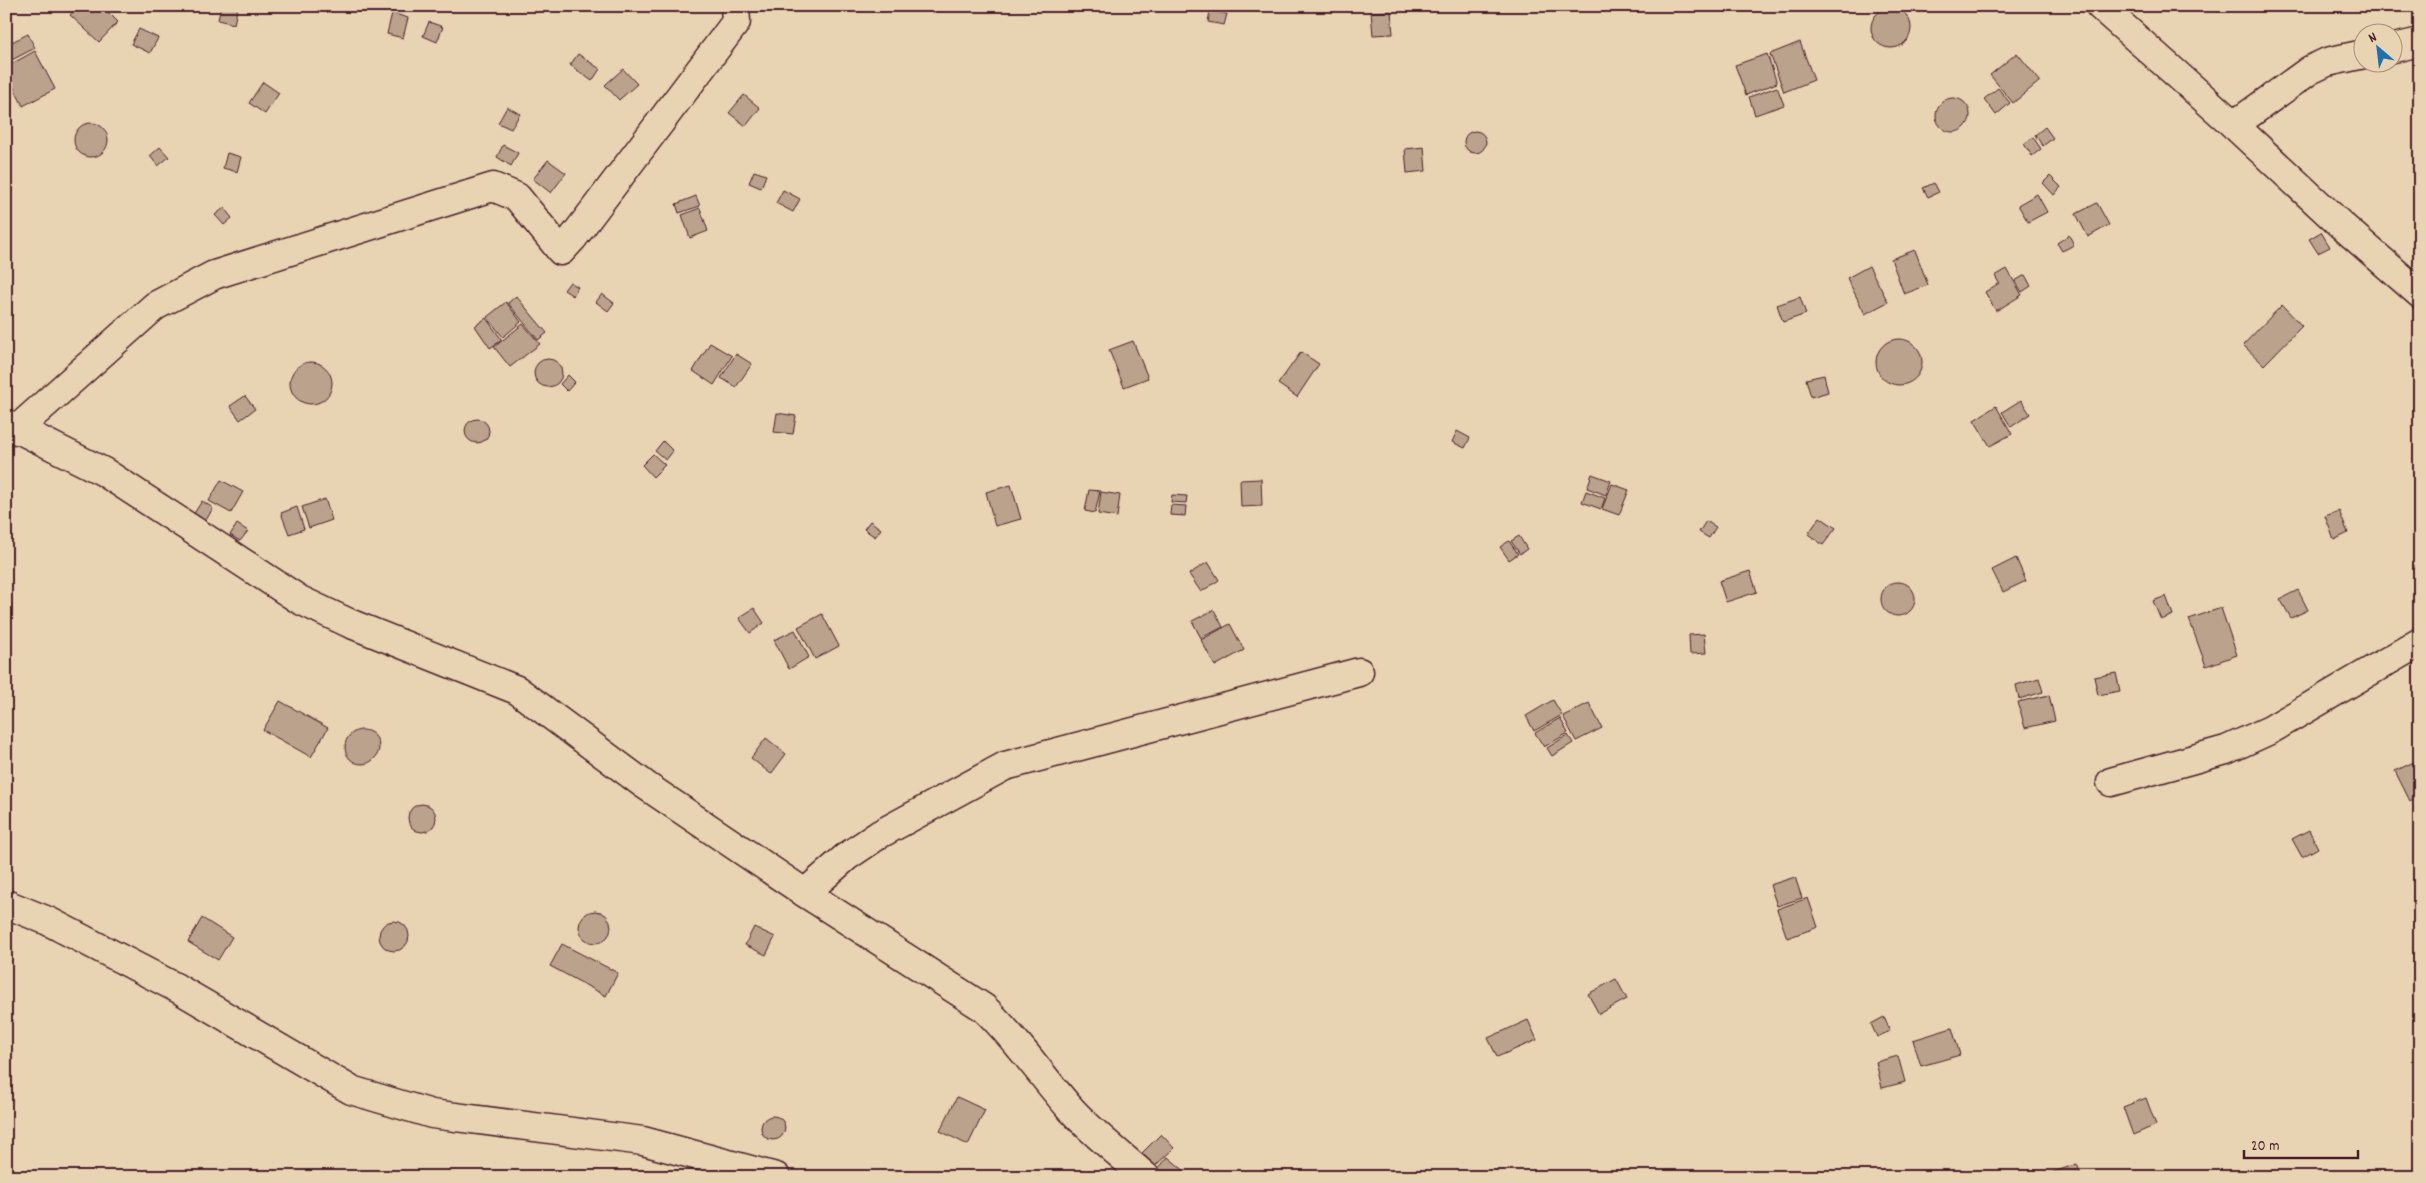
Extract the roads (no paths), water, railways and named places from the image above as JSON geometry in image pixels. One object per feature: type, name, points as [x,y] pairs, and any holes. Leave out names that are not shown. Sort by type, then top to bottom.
[{"type":"street","points":[[735,6],[736,22],[573,238],[561,251],[517,197],[493,188],[363,226],[214,275],[155,306],[11,427],[104,472],[300,600],[349,622],[517,690],[645,785],[805,893],[984,1008],[1005,1028],[1069,1107],[1091,1130],[1146,1177]]},
{"type":"street","points":[[2100,6],[2234,124],[2340,224],[2420,294]]},
{"type":"street","points":[[2404,46],[2420,42]]},
{"type":"street","points":[[2234,124],[2310,70],[2327,62],[2354,56]]},
{"type":"street","points":[[2110,782],[2226,750],[2270,730],[2420,642]]},
{"type":"street","points":[[805,893],[846,857],[880,834],[1005,766],[1359,672]]},
{"type":"street","points":[[6,904],[48,921],[177,988],[351,1090],[432,1114],[643,1141],[776,1177]]}]
